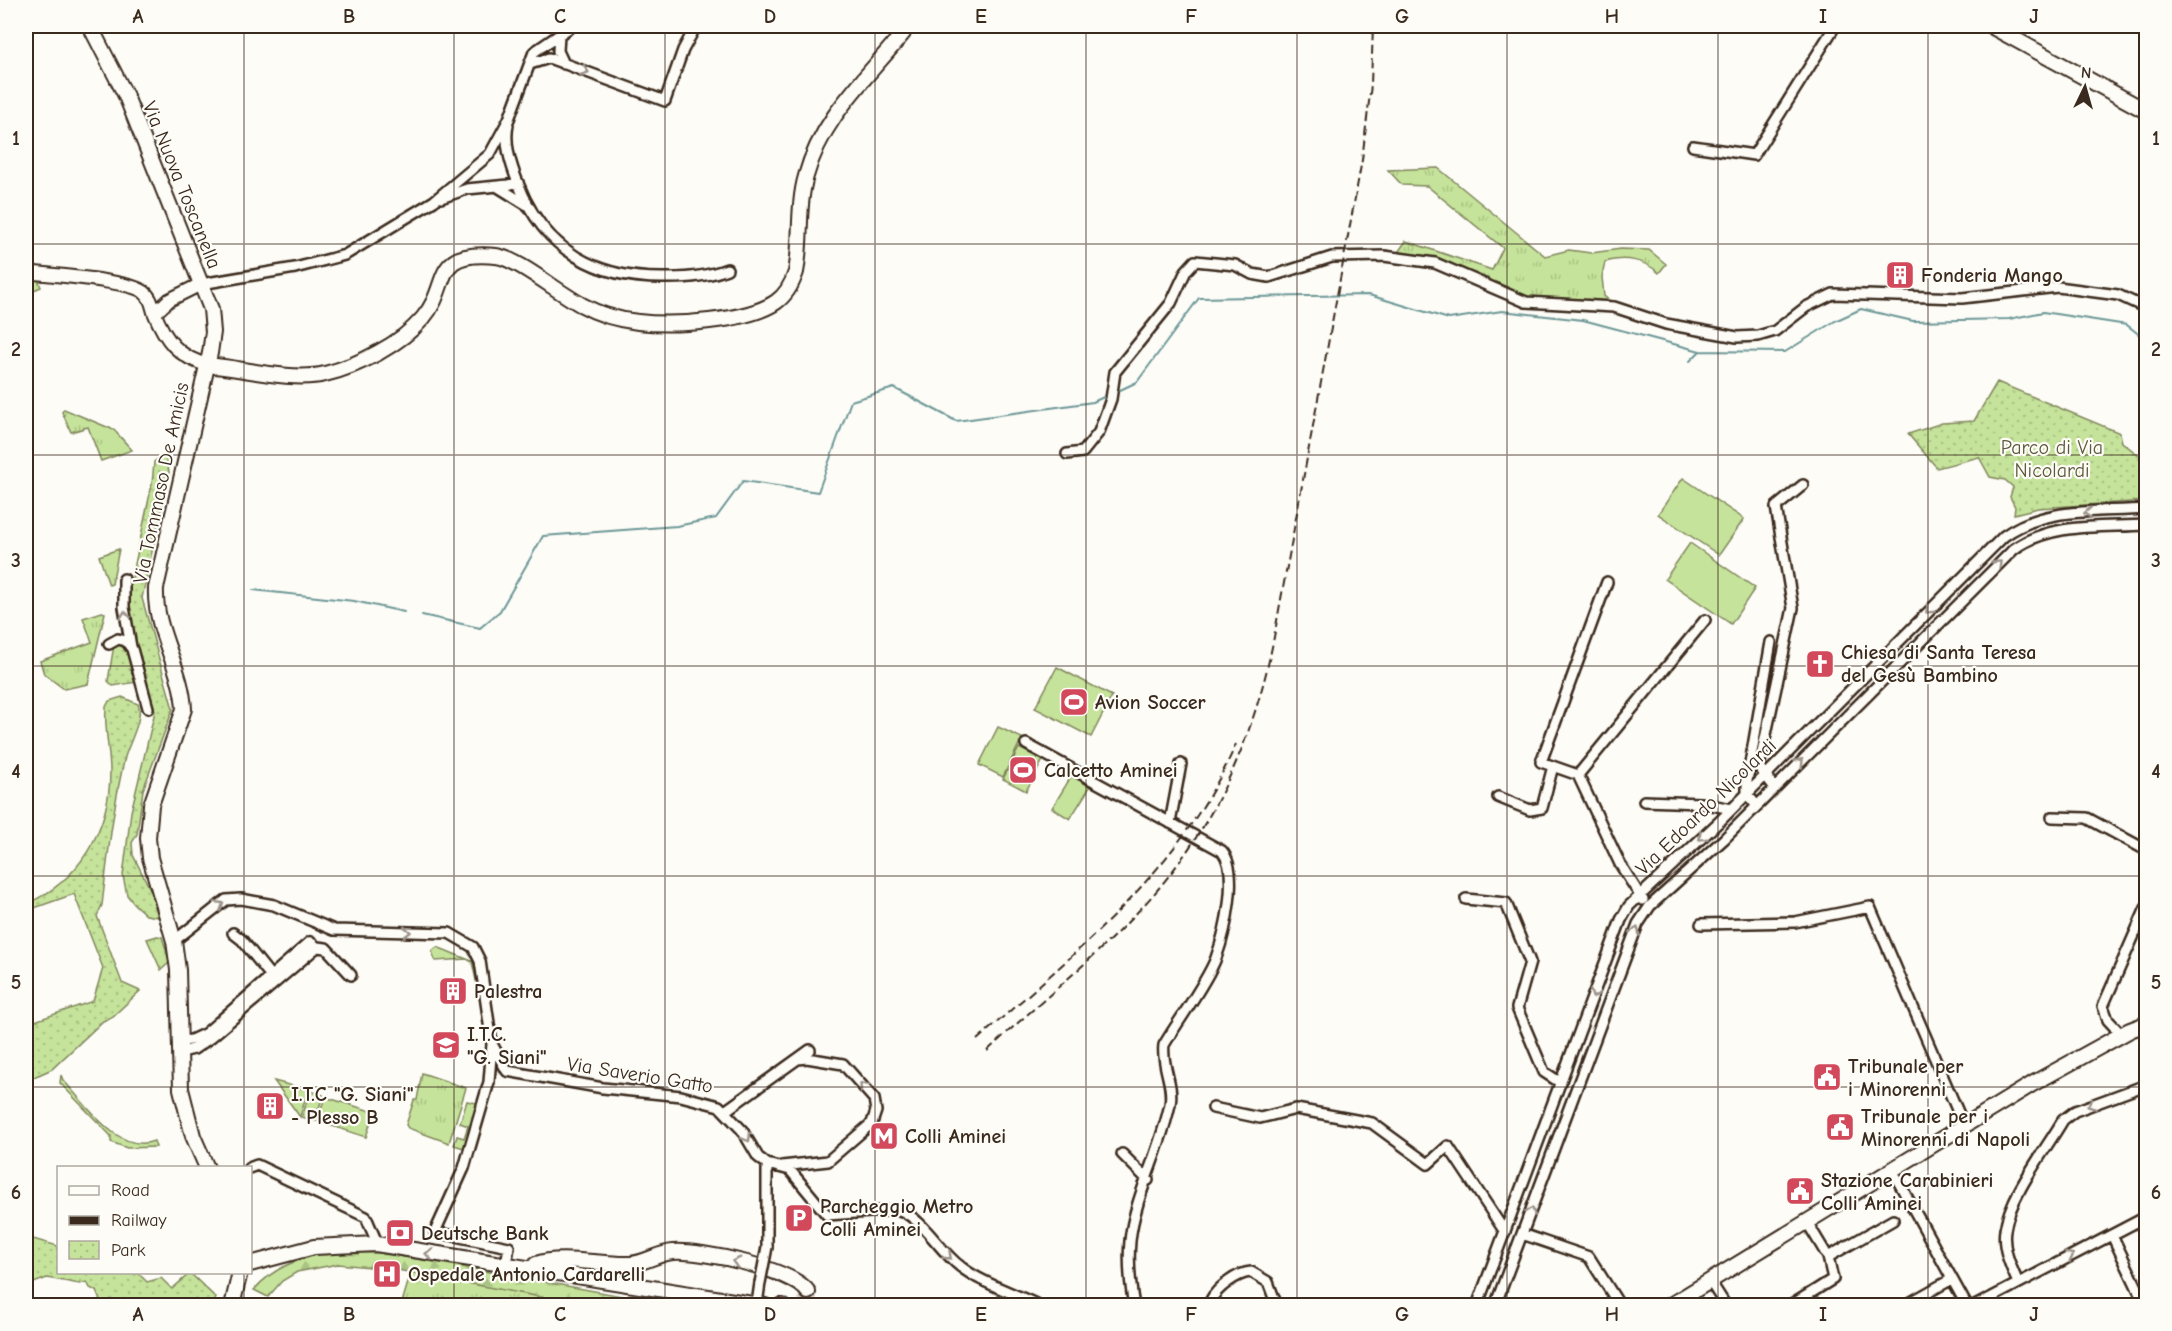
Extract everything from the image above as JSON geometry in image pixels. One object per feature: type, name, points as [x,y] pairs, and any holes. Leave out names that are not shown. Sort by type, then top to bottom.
[{"type":"main road","name":"Via Nuova Toscanella","points":[[90,26],[126,96],[201,284],[213,320],[208,365]]},
{"type":"main road","points":[[208,365],[301,375],[323,374],[345,368],[415,327],[425,316],[444,269],[463,257],[502,256],[584,306],[638,322],[723,318],[753,313],[777,302],[792,284],[796,272],[805,178],[820,138],[833,114],[903,33],[905,26]]},
{"type":"main road","points":[[1991,26],[2146,111]]},
{"type":"main road","name":"Via Tommaso De Amicis","points":[[207,1166],[193,1136],[181,1089],[181,1046],[174,941],[150,858],[148,838],[151,805],[184,709],[183,693],[156,613],[156,588],[208,365]]},
{"type":"main road","points":[[1669,1305],[1964,1126],[2121,1035],[2146,1024]]},
{"type":"main road","points":[[252,1264],[268,1262],[314,1247],[377,1245],[761,1305]]},
{"type":"main road","points":[[530,1268],[551,1261],[638,1263],[667,1253],[683,1252],[720,1257],[770,1270],[791,1278],[808,1292]]},
{"type":"main road","points":[[232,1305],[240,1274]]},
{"type":"street","points":[[155,313],[169,300],[201,284],[295,268],[345,255],[434,201],[490,154],[509,119],[534,52],[572,26]]},
{"type":"street","points":[[530,64],[543,58],[665,101],[683,50],[696,26]]},
{"type":"street","points":[[1693,146],[1754,155],[1835,26]]},
{"type":"street","points":[[559,35],[558,51],[564,64]]},
{"type":"street","points":[[509,119],[510,156],[518,182],[529,206],[547,233],[559,245],[605,272],[632,278],[661,279],[708,274],[727,269]]},
{"type":"street","points":[[490,154],[501,151],[510,156]]},
{"type":"street","points":[[462,179],[466,189]]},
{"type":"street","points":[[434,201],[466,189],[518,182]]},
{"type":"street","points":[[497,186],[529,206]]},
{"type":"street","points":[[1067,454],[1083,452],[1099,432],[1112,399],[1115,372],[1171,303],[1186,270],[1195,261],[1235,265],[1252,274],[1269,277],[1332,257],[1383,256],[1414,260],[1435,263],[1526,302],[1614,307],[1666,324],[1737,337],[1758,336],[1775,331],[1806,307],[1833,294],[1962,298],[2058,287],[2118,294],[2146,308]]},
{"type":"street","points":[[26,272],[127,286],[143,291],[150,298],[155,313],[181,355],[208,365]]},
{"type":"street","points":[[150,298],[169,300]]},
{"type":"street","points":[[1775,788],[1764,777],[1759,767],[1793,608],[1776,507],[1803,485]]},
{"type":"street","name":"Via Edoardo Nicolardi","points":[[1478,1305],[1621,920],[1629,906],[1732,809],[2004,536],[2019,525],[2041,517],[2146,509]]},
{"type":"street","points":[[2116,511],[2117,527]]},
{"type":"street","name":"Via Edoardo Nicolardi","points":[[1496,1305],[1638,924],[1650,906],[1757,806],[2014,549],[2027,539],[2044,533],[2146,525]]},
{"type":"street","points":[[124,579],[124,607],[132,650],[146,691],[148,708]]},
{"type":"street","points":[[1607,582],[1541,762],[1578,775],[1620,864],[1639,896],[1650,906]]},
{"type":"street","points":[[1578,775],[1705,620]]},
{"type":"street","points":[[109,645],[118,639],[126,641],[132,650]]},
{"type":"street","points":[[1757,806],[1746,794],[1771,642]]},
{"type":"street","points":[[1026,744],[1222,851],[1230,863],[1232,880],[1216,959],[1164,1045],[1162,1055],[1171,1097],[1148,1180],[1136,1213],[1130,1241],[1129,1279],[1134,1305]]},
{"type":"street","points":[[1170,823],[1181,764]]},
{"type":"street","points":[[1498,797],[1530,810],[1542,808],[1553,766]]},
{"type":"street","points":[[1644,801],[1701,803],[1732,809]]},
{"type":"street","points":[[2052,817],[2087,818],[2146,850]]},
{"type":"street","points":[[174,941],[226,900],[241,899],[274,905],[334,930],[449,933],[473,946],[480,961],[492,1044],[486,1098],[464,1168],[435,1232],[509,1247],[506,1264]]},
{"type":"street","points":[[1466,899],[1506,903],[1530,962],[1517,1008],[1544,1072],[1561,1083]]},
{"type":"street","points":[[1701,924],[1795,922],[1870,907],[1964,1126]]},
{"type":"street","points":[[2121,1035],[2108,1020],[2103,1006],[2146,908]]},
{"type":"street","points":[[232,933],[242,940],[270,975]]},
{"type":"street","points":[[181,1046],[206,1033],[310,942],[317,947],[326,948],[351,975]]},
{"type":"street","points":[[181,1046],[194,1049],[210,1038],[317,947]]},
{"type":"street","name":"Via Saverio Gatto","points":[[492,1044],[507,1071],[603,1088],[681,1096],[719,1106],[742,1130],[758,1157],[767,1164]]},
{"type":"street","points":[[725,1111],[810,1050]]},
{"type":"street","points":[[761,1305],[760,1283],[767,1246],[767,1164],[782,1166],[828,1161],[872,1123],[876,1111],[874,1099],[843,1064],[807,1058],[798,1059]]},
{"type":"street","points":[[2018,1283],[2006,1249],[2004,1231],[2009,1214],[2064,1120],[2075,1111],[2146,1085]]},
{"type":"street","points":[[1213,1108],[1260,1118],[1296,1109],[1372,1123],[1428,1164],[1448,1146],[1505,1232]]},
{"type":"street","points":[[1122,1154],[1148,1180]]},
{"type":"street","points":[[252,1167],[257,1165],[366,1217],[377,1245]]},
{"type":"street","points":[[782,1166],[790,1170],[827,1215],[900,1210],[919,1224],[935,1244],[963,1269],[1040,1305]]},
{"type":"street","points":[[1892,1170],[1967,1305]]},
{"type":"street","points":[[1975,1305],[2146,1217]]},
{"type":"street","points":[[1828,1257],[1893,1220]]},
{"type":"street","points":[[1790,1305],[1833,1279],[1828,1257],[1807,1222]]},
{"type":"street","points":[[1522,1234],[1589,1257],[1620,1305]]},
{"type":"street","points":[[2112,1235],[2146,1305]]},
{"type":"street","points":[[1214,1305],[1211,1300],[1214,1295],[1238,1275],[1251,1272],[1268,1282],[1277,1305]]},
{"type":"street","points":[[1911,1305],[1911,1302],[1952,1279]]},
{"type":"street","points":[[1710,1281],[1726,1305]]},
{"type":"green space","points":[[1438,168],[1545,256],[1569,250],[1591,253],[1621,249],[1649,250],[1666,264],[1659,273],[1634,260],[1619,259],[1605,262],[1602,277],[1604,296],[1615,305],[1532,299],[1396,255],[1406,241],[1492,270],[1503,248],[1427,186],[1402,185],[1388,170]]},
{"type":"green space","points":[[26,276],[37,277],[41,287],[34,290],[30,305],[26,305]]},
{"type":"green space","name":"Parco di Via Nicolardi","points":[[1997,382],[2120,433],[2122,442],[2146,461],[2146,501],[2038,508],[2014,514],[2015,507],[2010,497],[2013,487],[2005,480],[1990,477],[1979,457],[1937,468],[1908,434],[1942,423],[1974,421]]},
{"type":"green space","points":[[64,409],[114,430],[132,450],[101,461],[88,427],[71,432],[62,412]]},
{"type":"green space","points":[[159,458],[166,458],[169,472],[142,598],[173,709],[143,790],[137,834],[132,843],[133,855],[151,891],[158,917],[146,915],[134,904],[127,895],[123,876],[131,812],[155,711],[131,625],[128,597],[152,484],[154,462]]},
{"type":"green space","points":[[1683,478],[1744,519],[1719,555],[1658,514]]},
{"type":"green space","points":[[1690,543],[1755,588],[1731,624],[1665,579]]},
{"type":"green space","points":[[119,549],[112,584],[109,585],[99,556]]},
{"type":"green space","points":[[105,613],[88,684],[64,689],[44,674],[40,661],[92,642],[83,618]]},
{"type":"green space","points":[[120,643],[126,649],[137,682],[113,686],[108,681],[114,645]]},
{"type":"green space","name":"Avion Soccer","points":[[1057,667],[1112,696],[1091,737],[1035,708]]},
{"type":"green space","points":[[122,697],[138,704],[139,716],[121,775],[102,905],[97,916],[122,983],[140,991],[112,1017],[103,1021],[52,1069],[34,1077],[26,1084],[26,1024],[93,1001],[103,968],[74,894],[26,911],[26,904],[45,894],[76,868],[97,833],[109,793],[106,707],[109,701]]},
{"type":"green space","points":[[998,727],[1022,738],[1003,777],[979,765]]},
{"type":"green space","name":"Calcetto Aminei","points":[[1019,748],[1043,760],[1026,791],[1003,779]]},
{"type":"green space","points":[[1072,775],[1090,787],[1070,819],[1052,808]]},
{"type":"green space","points":[[162,937],[170,962],[161,970],[147,939]]},
{"type":"green space","points":[[437,947],[467,959],[435,961],[432,951]]},
{"type":"green space","points":[[467,959],[472,961],[476,967],[480,998],[472,962]]},
{"type":"green space","points":[[422,1073],[466,1088],[449,1143],[408,1128],[406,1125],[414,1100],[417,1100]]},
{"type":"green space","points":[[61,1075],[92,1113],[115,1134],[128,1141],[141,1143],[154,1141],[156,1147],[127,1148],[111,1142],[111,1136],[60,1083]]},
{"type":"green space","points":[[274,1081],[308,1090],[300,1117]]},
{"type":"green space","points":[[310,1091],[323,1095],[315,1121],[302,1117]]},
{"type":"green space","points":[[325,1097],[374,1112],[366,1137],[317,1121]]},
{"type":"green space","points":[[478,1098],[474,1123],[464,1148],[454,1145],[457,1136],[464,1138],[468,1126],[460,1123],[467,1101],[476,1103]]},
{"type":"green space","points":[[26,1237],[57,1246],[57,1274],[139,1274],[147,1282],[161,1278],[172,1289],[191,1274],[216,1298],[213,1305],[102,1305],[96,1291],[90,1288],[87,1282],[80,1284],[47,1278],[26,1286]]},
{"type":"green space","points":[[330,1251],[379,1253],[671,1305],[573,1303],[392,1269],[338,1264],[297,1272],[282,1281],[268,1297],[254,1290],[279,1269]]},
{"type":"green space","points":[[411,1272],[573,1303],[614,1305],[401,1306]]},
{"type":"waterway","points":[[1116,392],[1137,382],[1199,298],[1369,295],[1449,319],[1502,311],[1583,320],[1700,351],[1785,352],[1835,321],[1861,309],[1913,321],[2009,319],[2043,312],[2127,325],[2146,340]]},
{"type":"waterway","points":[[1690,361],[1700,351]]},
{"type":"waterway","points":[[422,615],[480,628],[500,611],[543,536],[677,526],[716,518],[743,481],[818,492],[851,401],[894,388],[956,421],[1093,402],[1108,395]]},
{"type":"waterway","points":[[253,590],[354,601],[404,612]]},
{"type":"tunnel","points":[[807,1306],[808,1292]]},
{"type":"railway","points":[[987,1051],[1097,952],[1159,888],[1200,831],[1233,770],[1246,738],[1274,637],[1362,160],[1371,85],[1373,26]]},
{"type":"railway","points":[[977,1040],[1088,941],[1156,869],[1187,831],[1213,789],[1236,744]]},
{"type":"place","name":"Fonderia Mango","points":[[1900,275]]},
{"type":"place","name":"Chiesa di Santa Teresa del Gesù Bambino","points":[[1820,664]]},
{"type":"place","name":"Avion Soccer","points":[[1074,702]]},
{"type":"place","name":"Calcetto Aminei","points":[[1023,770]]},
{"type":"place","name":"Palestra","points":[[453,991]]},
{"type":"place","name":"I.T.C. \"G. Siani\"","points":[[446,1045]]},
{"type":"place","name":"Tribunale per i Minorenni","points":[[1827,1077]]},
{"type":"place","name":"I.T.C \"G. Siani\" - Plesso B","points":[[270,1106]]},
{"type":"place","name":"Tribunale per i Minorenni di Napoli","points":[[1840,1127]]},
{"type":"place","name":"Colli Aminei","points":[[884,1136]]},
{"type":"place","name":"Stazione Carabinieri Colli Aminei","points":[[1800,1191]]},
{"type":"place","name":"Parcheggio Metro Colli Aminei","points":[[799,1218]]},
{"type":"place","name":"Deutsche Bank","points":[[400,1233]]},
{"type":"place","name":"Ospedale Antonio Cardarelli","points":[[387,1274]]}]
